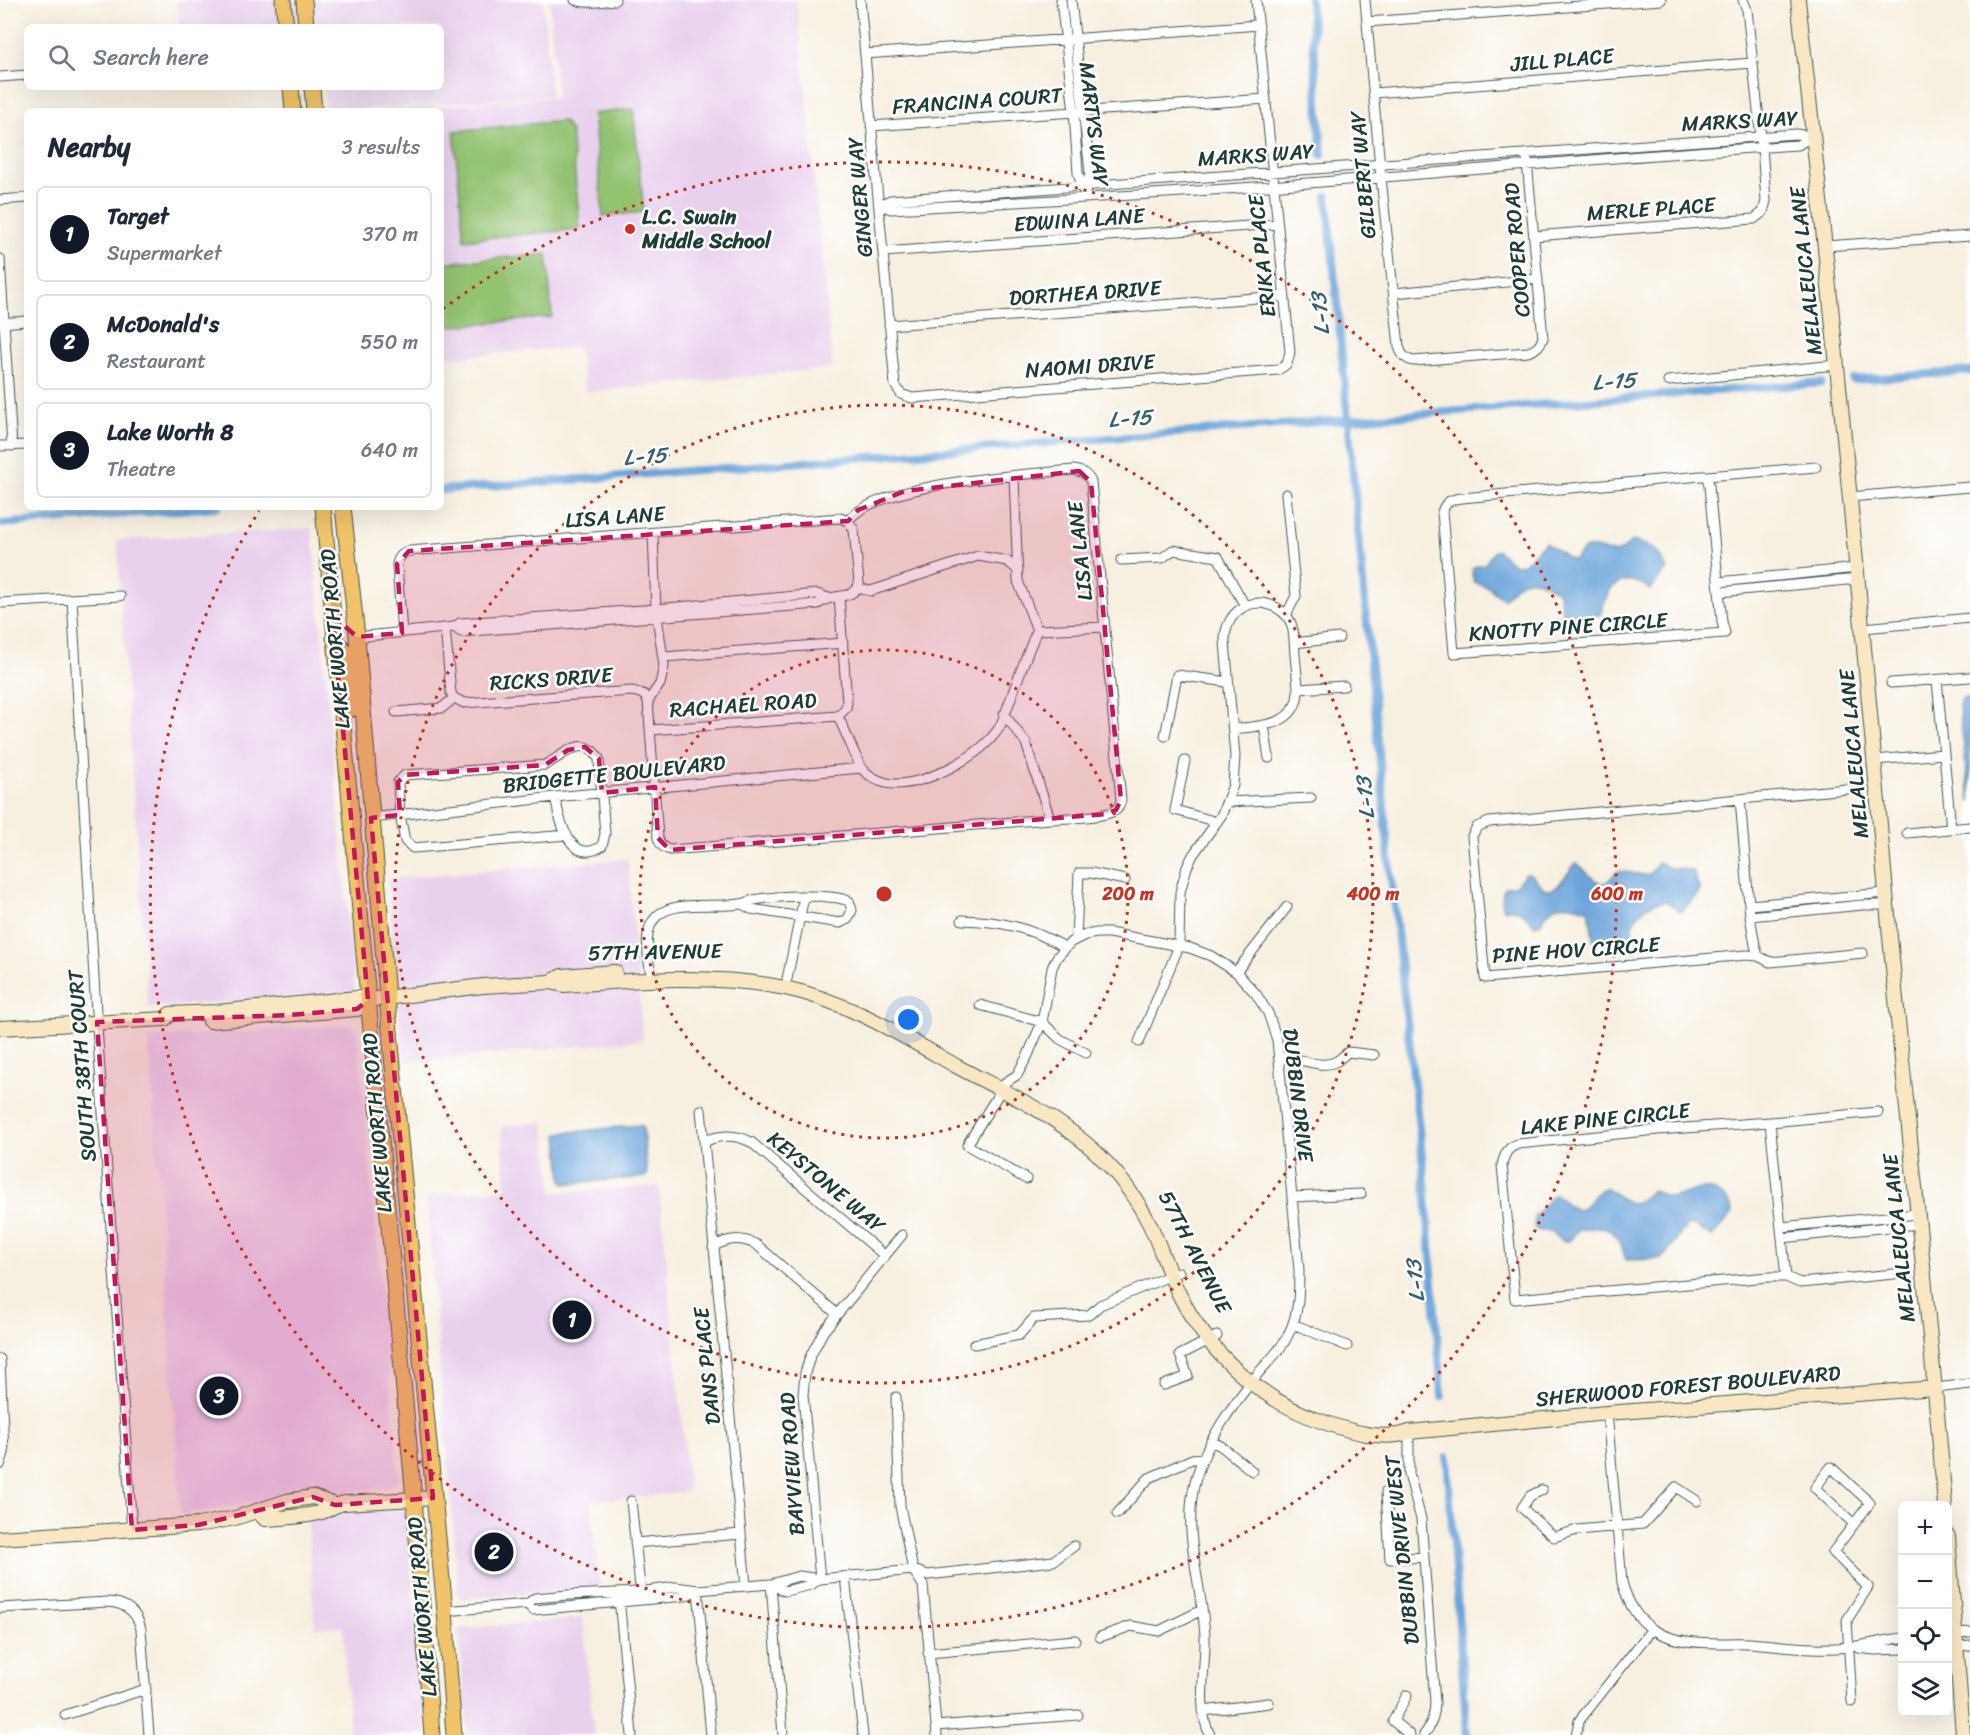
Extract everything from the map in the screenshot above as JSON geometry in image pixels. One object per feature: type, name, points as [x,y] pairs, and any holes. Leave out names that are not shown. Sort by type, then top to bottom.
[{"type":"main road","points":[[284,0],[286,24]]},
{"type":"main road","points":[[304,0],[306,24]]},
{"type":"main road","points":[[291,90],[294,108]]},
{"type":"main road","points":[[312,90],[314,108]]},
{"type":"main road","name":"LAKE WORTH ROAD","points":[[323,512],[414,1499],[432,1735]]},
{"type":"main road","name":"LAKE WORTH ROAD","points":[[344,512],[454,1735]]},
{"type":"main road","points":[[326,546],[335,568],[340,622],[357,637]]},
{"type":"main road","points":[[334,638],[347,653],[355,734],[367,761]]},
{"type":"main road","points":[[382,1155],[391,1172],[396,1231],[399,1241],[410,1250]]},
{"type":"main road","points":[[391,1250],[399,1257],[403,1266],[411,1339],[420,1360]]},
{"type":"street","points":[[575,0],[583,2],[615,0]]},
{"type":"street","name":"GINGER WAY","points":[[860,0],[889,325],[897,390]]},
{"type":"street","name":"MARTYS WAY","points":[[1061,0],[1065,40],[1090,172],[1085,185],[1086,198]]},
{"type":"street","name":"MARTYS WAY","points":[[1071,0],[1076,39],[1079,112]]},
{"type":"street","name":"ERIKA PLACE","points":[[1256,0],[1290,352],[1287,364]]},
{"type":"street","name":"GILBERT WAY","points":[[1365,0],[1399,346]]},
{"type":"street","points":[[1367,22],[1661,0]]},
{"type":"street","points":[[1743,0],[1747,10],[1762,147]]},
{"type":"street","name":"MELALEUCA LANE","points":[[1798,0],[1864,628],[1887,899],[1936,1388],[1945,1501]]},
{"type":"street","points":[[865,54],[1258,25]]},
{"type":"street","name":"JILL PLACE","points":[[1374,93],[1752,63]]},
{"type":"street","points":[[0,77],[24,75]]},
{"type":"street","name":"FRANCINA COURT","points":[[871,126],[1266,99]]},
{"type":"street","name":"MARKS WAY","points":[[879,205],[891,209],[1381,178],[1527,165],[1761,137],[1797,134],[1812,136]]},
{"type":"street","name":"MARKS WAY","points":[[879,205],[890,200],[1380,166],[1527,153],[1798,146],[1812,136]]},
{"type":"street","name":"MERLE PLACE","points":[[1534,236],[1754,219],[1766,207],[1762,147]]},
{"type":"street","name":"COOPER ROAD","points":[[1399,346],[1404,356],[1413,361],[1528,352],[1533,351],[1541,343],[1543,338],[1527,153]]},
{"type":"street","points":[[1453,159],[1454,171]]},
{"type":"street","points":[[0,200],[24,198]]},
{"type":"street","name":"EDWINA LANE","points":[[883,252],[1277,224]]},
{"type":"street","points":[[1825,246],[1970,236]]},
{"type":"street","points":[[0,259],[2,323],[12,446]]},
{"type":"street","points":[[1394,293],[1538,279]]},
{"type":"street","name":"DORTHEA DRIVE","points":[[889,325],[1284,296]]},
{"type":"street","points":[[2,323],[24,321]]},
{"type":"street","name":"NAOMI DRIVE","points":[[897,390],[906,397],[912,398],[1278,370],[1287,364]]},
{"type":"street","points":[[1668,381],[1837,365]]},
{"type":"street","points":[[0,446],[24,445]]},
{"type":"street","name":"KNOTTY PINE CIRCLE","points":[[1707,476],[1725,633],[1454,654],[1442,512],[1445,503],[1453,499],[1485,495],[1707,476],[1816,467]]},
{"type":"street","name":"LISA LANE","points":[[402,633],[397,564],[403,553],[409,551],[840,518],[848,520],[858,510],[906,491],[948,483],[1073,470],[1089,477],[1121,800],[1116,810],[1106,814],[669,850],[659,844],[655,788]]},
{"type":"street","points":[[839,597],[847,702],[846,708],[838,716],[861,768],[871,777],[894,784],[933,775],[976,753],[1000,726],[1037,630],[1018,581],[1014,476]]},
{"type":"street","points":[[1849,497],[1970,487]]},
{"type":"street","points":[[1286,494],[1296,596],[1286,615]]},
{"type":"street","points":[[357,637],[450,628],[461,632],[656,614],[818,604],[828,598],[848,596],[858,588],[854,530],[848,520]]},
{"type":"street","name":"RACHAEL ROAD","points":[[653,533],[656,614],[663,657],[662,678],[648,701],[655,788]]},
{"type":"street","points":[[1120,560],[1162,558],[1173,550],[1218,557],[1245,606]]},
{"type":"street","points":[[858,588],[870,591],[978,556],[1007,561],[1018,570]]},
{"type":"street","points":[[1718,582],[1858,574]]},
{"type":"street","points":[[1719,592],[1858,574]]},
{"type":"street","points":[[0,603],[120,596]]},
{"type":"street","name":"SOUTH 38TH COURT","points":[[72,598],[97,1022],[132,1530]]},
{"type":"street","points":[[1139,1042],[1179,946],[1183,879],[1193,855],[1217,822],[1233,784],[1235,771],[1225,642],[1226,627],[1231,616],[1245,606],[1263,604],[1276,608],[1292,623],[1298,689],[1296,701],[1290,712],[1281,720],[1264,726],[1233,729]]},
{"type":"street","points":[[1864,628],[1970,618]]},
{"type":"street","points":[[1037,630],[1105,627]]},
{"type":"street","points":[[396,712],[442,708],[454,698],[450,688],[450,628]]},
{"type":"street","points":[[1294,643],[1339,638]]},
{"type":"street","points":[[663,657],[843,643]]},
{"type":"street","points":[[1165,736],[1177,675],[1228,682]]},
{"type":"street","points":[[1891,683],[1970,677]]},
{"type":"street","points":[[1937,680],[1951,829]]},
{"type":"street","points":[[1298,689],[1344,686]]},
{"type":"street","name":"RICKS DRIVE","points":[[454,698],[464,703],[632,691],[643,694],[648,701]]},
{"type":"street","points":[[1004,714],[1026,743],[1050,819]]},
{"type":"street","name":"RACHAEL ROAD","points":[[651,730],[838,716]]},
{"type":"street","points":[[1264,726],[1269,758]]},
{"type":"street","points":[[555,797],[567,836],[575,848],[592,851],[602,846],[605,834],[598,759],[591,750],[585,747],[573,747],[560,758],[545,765],[405,775],[398,782],[400,815],[405,841],[413,848],[567,836]]},
{"type":"street","points":[[1875,760],[1944,753]]},
{"type":"street","points":[[1185,761],[1175,810],[1217,822]]},
{"type":"street","name":"BRIDGETTE BOULEVARD","points":[[371,818],[555,797],[861,768]]},
{"type":"street","name":"PINE HOV CIRCLE","points":[[1847,789],[1489,822],[1477,827],[1472,836],[1485,978],[1747,955],[1770,962],[1863,953]]},
{"type":"street","points":[[1227,802],[1311,798]]},
{"type":"street","points":[[1740,799],[1750,916],[1758,957]]},
{"type":"street","points":[[1907,832],[1970,827]]},
{"type":"street","points":[[1076,939],[1079,873],[1091,873],[1125,880]]},
{"type":"street","points":[[650,970],[647,933],[656,917],[664,911],[682,907],[742,904],[770,898],[837,896],[849,900],[852,910],[848,919],[840,923],[751,909],[742,904]]},
{"type":"street","points":[[787,979],[804,897]]},
{"type":"street","points":[[1749,905],[1887,899]]},
{"type":"street","points":[[1750,916],[1862,905],[1887,899]]},
{"type":"street","points":[[1236,972],[1287,907]]},
{"type":"street","points":[[962,920],[989,921],[1039,933],[1065,947]]},
{"type":"street","name":"DUBBIN DRIVE","points":[[1026,1179],[967,1144],[1004,1086],[1017,1075],[1036,1039],[1042,1022],[1052,968],[1065,947],[1076,939],[1091,933],[1103,933],[1179,946],[1211,956],[1236,972],[1256,993],[1274,1029],[1279,1058],[1299,1270],[1299,1290],[1293,1324],[1282,1345],[1253,1379]]},
{"type":"street","name":"57TH AVENUE","points":[[550,982],[562,976],[690,969],[734,971],[787,979],[838,995],[883,1015],[1004,1086]]},
{"type":"street","name":"57TH AVENUE","points":[[0,1028],[165,1019],[170,1023],[323,1012],[357,1009],[368,1000],[387,997],[483,986],[550,982],[564,985],[698,978],[733,980],[786,988],[835,1004],[879,1023],[1070,1120],[1117,1160],[1147,1201],[1157,1220],[1175,1274],[1212,1338],[1233,1355],[1253,1379],[1319,1411],[1358,1422],[1398,1427],[1409,1431]]},
{"type":"street","points":[[980,1005],[1042,1022],[1060,1039],[1086,1053]]},
{"type":"street","points":[[1279,1058],[1288,1056],[1322,1065],[1336,1062],[1348,1052],[1374,1055]]},
{"type":"street","points":[[701,1110],[704,1142]]},
{"type":"street","name":"LAKE PINE CIRCLE","points":[[1878,1112],[1646,1131],[1518,1144],[1511,1147],[1505,1153],[1502,1165],[1515,1299],[1769,1277],[1786,1278],[1800,1283],[1894,1274]]},
{"type":"street","points":[[1770,1122],[1786,1278]]},
{"type":"street","name":"KEYSTONE WAY","points":[[704,1142],[717,1136],[729,1135],[751,1142],[885,1256]]},
{"type":"street","name":"DANS PLACE","points":[[704,1142],[746,1586]]},
{"type":"street","points":[[1292,1197],[1361,1194]]},
{"type":"street","points":[[1781,1227],[1918,1219]]},
{"type":"street","points":[[1782,1238],[1918,1219]]},
{"type":"street","name":"BAYVIEW ROAD","points":[[820,1579],[803,1390],[805,1373],[817,1341],[902,1235]]},
{"type":"street","points":[[713,1247],[732,1239],[745,1240],[757,1245],[837,1314]]},
{"type":"street","points":[[974,1344],[1019,1335],[1034,1318],[1089,1315],[1100,1305],[1175,1274]]},
{"type":"street","points":[[1293,1324],[1347,1346]]},
{"type":"street","points":[[1164,1385],[1188,1376],[1180,1355],[1212,1338]]},
{"type":"street","points":[[0,1359],[4,1453],[0,1465]]},
{"type":"street","points":[[1210,1735],[1203,1711],[1205,1665],[1202,1610],[1190,1517],[1196,1477],[1203,1458],[1211,1441],[1253,1379]]},
{"type":"street","name":"SHERWOOD FOREST BOULEVARD","points":[[1409,1431],[1970,1384]]},
{"type":"street","points":[[896,1397],[900,1506],[913,1570],[923,1584],[936,1731],[1078,1715]]},
{"type":"street","points":[[1607,1413],[1622,1582],[1636,1614],[1652,1629],[1664,1636],[1686,1642],[1745,1643],[1822,1649],[1850,1647],[1898,1638]]},
{"type":"street","name":"DUBBIN DRIVE WEST","points":[[1409,1431],[1408,1474],[1420,1512],[1435,1709],[1431,1726],[1424,1735]]},
{"type":"street","points":[[1211,1441],[1221,1446],[1252,1472]]},
{"type":"street","points":[[1117,1514],[1149,1478],[1192,1459],[1203,1458]]},
{"type":"street","points":[[1852,1702],[1847,1620],[1868,1587],[1833,1552],[1870,1503],[1831,1467],[1815,1488],[1854,1524]]},
{"type":"street","points":[[1542,1490],[1530,1496],[1522,1508],[1554,1537],[1576,1530],[1643,1524],[1676,1487],[1697,1501]]},
{"type":"street","points":[[1386,1491],[1390,1559],[1424,1557]]},
{"type":"street","points":[[0,1538],[198,1525],[235,1518],[287,1501],[313,1497],[335,1505],[433,1498]]},
{"type":"street","points":[[631,1500],[641,1596]]},
{"type":"street","points":[[635,1543],[741,1534]]},
{"type":"street","points":[[444,1611],[527,1604],[535,1598],[641,1596],[675,1587],[698,1590],[771,1584],[785,1591],[811,1585],[820,1579],[846,1576],[913,1570],[928,1575],[1053,1561],[1074,1546]]},
{"type":"street","points":[[1948,1555],[1963,1735]]},
{"type":"street","points":[[846,1576],[863,1735]]},
{"type":"street","points":[[771,1584],[783,1735]]},
{"type":"street","points":[[698,1590],[711,1735]]},
{"type":"street","points":[[619,1597],[632,1735]]},
{"type":"street","points":[[0,1608],[108,1602],[126,1606],[135,1613],[140,1624],[149,1735]]},
{"type":"street","points":[[1100,1637],[1131,1626],[1160,1631],[1202,1610]]},
{"type":"street","points":[[1576,1735],[1580,1721],[1652,1629]]},
{"type":"street","points":[[1955,1641],[1970,1632]]},
{"type":"street","points":[[928,1653],[1076,1640]]},
{"type":"street","points":[[1850,1647],[1875,1650],[1898,1649]]},
{"type":"street","points":[[65,1714],[146,1689]]},
{"type":"street","points":[[1407,1695],[1393,1721],[1410,1735]]},
{"type":"street","points":[[1203,1711],[1269,1703]]},
{"type":"highlighted area","points":[[1079,471],[1091,482],[1121,800],[1116,810],[1106,814],[670,850],[658,838],[655,787],[602,793],[599,759],[585,747],[568,750],[545,765],[405,775],[398,782],[400,815],[371,818],[433,1498],[335,1505],[313,1497],[198,1525],[132,1530],[97,1022],[290,1015],[357,1009],[368,1000],[326,546],[335,568],[340,622],[357,637],[402,633],[397,564],[409,551],[848,521],[858,510],[905,491]]},
{"type":"shaded area","points":[[543,0],[551,96],[371,108],[326,108],[324,90],[444,90],[444,24],[179,24],[177,1]]},
{"type":"shaded area","name":"L.C. Swain Middle School","points":[[549,0],[797,0],[833,368],[585,392],[578,347],[444,358],[444,108],[424,108],[557,97]]},
{"type":"shaded area","points":[[312,528],[355,993],[148,1008],[117,540]]},
{"type":"shaded area","points":[[628,859],[643,1040],[403,1062],[388,879]]},
{"type":"shaded area","points":[[349,1025],[357,1030],[399,1479],[389,1487],[272,1500],[181,1515],[149,1038]]},
{"type":"shaded area","points":[[544,1121],[553,1193],[659,1186],[689,1492],[591,1501],[600,1587],[459,1599],[426,1196],[506,1189],[501,1127]]},
{"type":"shaded area","points":[[405,1505],[426,1735],[350,1735],[343,1626],[315,1628],[307,1517]]},
{"type":"shaded area","points":[[583,1618],[594,1735],[467,1735],[459,1629]]},
{"type":"green space","points":[[633,109],[644,212],[603,216],[593,114]]},
{"type":"green space","points":[[563,121],[571,132],[580,229],[464,240],[454,131]]},
{"type":"green space","points":[[547,254],[552,317],[444,327],[444,263]]},
{"type":"water","points":[[1631,541],[1654,549],[1667,569],[1650,590],[1640,583],[1623,581],[1618,583],[1609,592],[1600,615],[1563,617],[1559,593],[1539,581],[1524,581],[1503,599],[1488,587],[1474,582],[1472,575],[1473,567],[1485,564],[1494,551],[1498,551],[1515,565],[1524,564],[1545,542],[1573,561],[1581,551],[1587,548],[1593,547],[1613,553],[1624,548]]},
{"type":"water","points":[[1970,698],[1970,803],[1959,705],[1962,699]]},
{"type":"water","points":[[1658,862],[1671,868],[1694,872],[1700,891],[1681,912],[1666,901],[1647,907],[1636,918],[1632,938],[1596,942],[1593,939],[1589,910],[1575,906],[1560,905],[1548,912],[1540,924],[1535,925],[1518,910],[1504,910],[1502,907],[1505,887],[1515,886],[1525,874],[1530,874],[1543,887],[1550,890],[1557,887],[1576,863],[1594,879],[1606,884],[1619,871],[1650,874]]},
{"type":"water","points":[[640,1125],[643,1127],[647,1174],[645,1177],[566,1184],[562,1180],[558,1135],[560,1133]]},
{"type":"water","points":[[1606,1187],[1623,1200],[1633,1203],[1651,1191],[1673,1197],[1697,1190],[1712,1190],[1726,1199],[1733,1213],[1712,1237],[1689,1225],[1661,1259],[1626,1260],[1619,1239],[1610,1231],[1600,1227],[1579,1230],[1569,1241],[1562,1241],[1551,1232],[1537,1230],[1534,1227],[1535,1216],[1552,1196],[1556,1194],[1575,1209],[1580,1209]]},
{"type":"waterway","name":"L-13","points":[[1310,0],[1322,155]]},
{"type":"waterway","name":"L-13","points":[[1327,196],[1389,859],[1425,1183],[1442,1396]]},
{"type":"waterway","name":"L-15","points":[[1853,380],[1970,371]]},
{"type":"waterway","name":"L-15","points":[[444,490],[1821,383]]},
{"type":"waterway","name":"L-15","points":[[0,524],[180,510]]},
{"type":"waterway","name":"L-13","points":[[1447,1457],[1467,1735]]},
{"type":"place","name":"L.C. Swain Middle School","points":[[630,229]]},
{"type":"place","name":"Target","points":[[572,1320]]},
{"type":"place","name":"Lake Worth 8","points":[[219,1396]]},
{"type":"place","name":"McDonald's","points":[[494,1552]]}]
